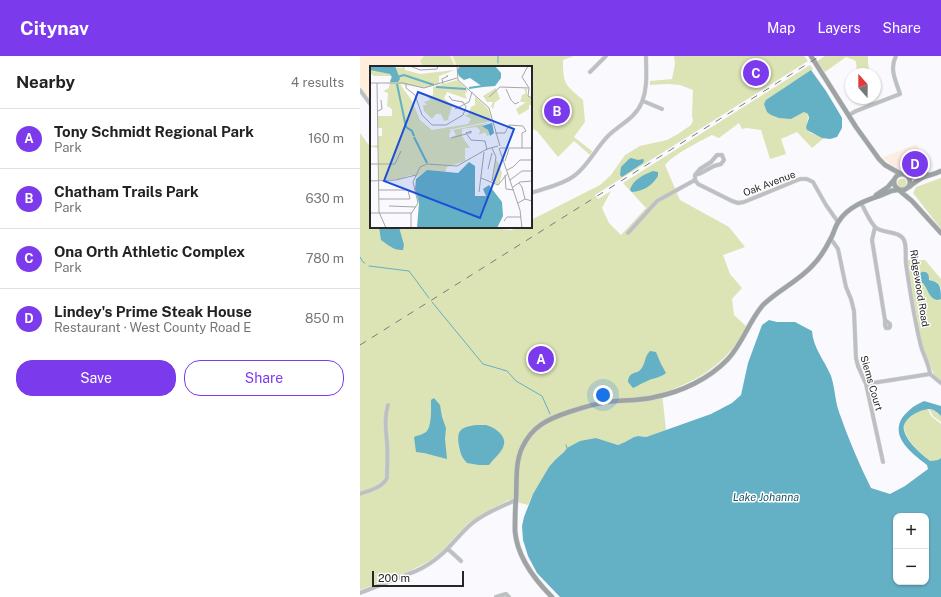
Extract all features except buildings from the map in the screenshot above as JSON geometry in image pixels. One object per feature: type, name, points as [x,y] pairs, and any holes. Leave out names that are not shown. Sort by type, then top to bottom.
[{"type":"street","points":[[590,72],[606,56]]},
{"type":"street","points":[[532,193],[563,182],[574,176],[609,135],[634,116],[643,101],[647,83],[646,56]]},
{"type":"street","points":[[811,56],[869,145],[891,172],[894,185],[912,201],[941,233]]},
{"type":"street","points":[[849,115],[862,108],[874,105],[900,94],[892,71],[892,65],[896,56]]},
{"type":"street","points":[[360,90],[370,104]]},
{"type":"street","points":[[643,101],[662,109]]},
{"type":"street","points":[[628,233],[656,201],[695,180],[695,174],[711,162],[717,155],[724,157],[723,163],[701,173],[695,174]]},
{"type":"street","points":[[885,165],[901,174],[914,177],[941,170]]},
{"type":"street","points":[[552,597],[533,576],[526,564],[518,546],[515,531],[520,454],[528,438],[538,427],[554,417],[584,407],[606,402],[662,396],[683,388],[708,375],[734,352],[757,313],[765,303],[806,273],[818,260],[831,239],[838,222],[846,212],[861,203],[889,191],[905,190],[917,181],[941,170]]},
{"type":"street","points":[[873,198],[888,187],[897,175],[901,174]]},
{"type":"street","points":[[908,176],[910,181],[909,196],[912,201]]},
{"type":"street","name":"Oak Avenue","points":[[695,180],[698,184],[738,203],[744,202],[800,179],[810,180],[813,182],[838,222]]},
{"type":"street","points":[[861,203],[875,227],[872,240],[885,320]]},
{"type":"street","name":"Ridgewood Road","points":[[875,227],[880,230],[900,235],[904,241],[910,292],[920,344],[930,368],[930,374]]},
{"type":"street","name":"Siems Court","points":[[831,239],[838,249],[846,287],[854,311],[856,358],[866,384],[883,462]]},
{"type":"street","points":[[866,384],[930,374],[941,383]]},
{"type":"street","points":[[360,494],[381,486],[387,478],[385,420],[388,405]]},
{"type":"street","points":[[360,593],[419,570],[431,563],[448,549],[468,526],[489,513],[516,500]]},
{"type":"street","points":[[448,549],[461,561]]},
{"type":"street","points":[[496,597],[508,595]]},
{"type":"shaded area","points":[[360,56],[453,56],[457,66],[370,66],[370,100],[360,86]]},
{"type":"shaded area","points":[[917,144],[923,161],[929,169],[911,173],[893,166],[883,158],[886,156]]},
{"type":"green space","points":[[424,56],[450,56],[455,66],[423,66],[420,61]]},
{"type":"green space","points":[[453,56],[574,56],[563,60],[564,75],[566,83],[569,87],[583,100],[585,122],[574,137],[592,151],[590,155],[574,141],[558,157],[537,131],[532,128],[532,66],[457,66]]},
{"type":"green space","points":[[674,56],[804,56],[808,61],[595,195],[598,199],[611,191],[602,208],[609,223],[621,235],[646,208],[623,183],[810,65],[813,69],[780,91],[791,119],[804,112],[808,114],[807,130],[824,138],[812,148],[797,132],[781,139],[786,154],[770,159],[761,130],[746,128],[742,129],[739,123],[719,138],[712,135],[687,148],[665,165],[680,200],[729,227],[745,247],[723,255],[730,274],[742,288],[732,299],[734,315],[746,326],[740,338],[725,357],[709,370],[681,386],[662,393],[666,430],[646,437],[634,437],[618,445],[596,438],[567,448],[556,459],[533,494],[528,505],[509,500],[485,512],[467,524],[441,552],[429,561],[410,571],[360,590],[360,133],[370,147],[370,228],[481,228],[512,230],[515,228],[532,228],[532,219],[600,185],[611,175],[625,155],[640,146],[667,140],[691,125],[693,120],[693,90],[680,85],[650,85],[650,81],[672,79],[675,64]]},
{"type":"green space","points":[[825,56],[868,56],[869,68],[856,68],[856,62],[846,57],[825,72],[817,61]]},
{"type":"green space","points":[[941,178],[941,229],[913,193],[916,187]]},
{"type":"green space","points":[[900,179],[904,179],[906,183],[904,187],[900,187],[898,185],[898,181]]},
{"type":"green space","points":[[907,260],[925,260],[941,279],[941,288],[937,282],[930,280],[922,272],[917,276],[920,283],[923,282],[927,287],[932,298],[936,300],[941,299],[941,381],[934,375],[921,341]]},
{"type":"green space","points":[[928,409],[931,416],[941,424],[941,458],[938,460],[930,461],[926,458],[911,443],[905,431],[904,425],[906,420],[912,415]]},
{"type":"green space","points":[[929,409],[932,409],[941,416],[941,422],[933,416]]},
{"type":"water","points":[[811,70],[826,91],[842,118],[842,128],[837,137],[830,139],[822,138],[807,130],[806,127],[809,118],[808,114],[804,112],[791,119],[779,118],[767,112],[764,104],[766,100]]},
{"type":"water","points":[[631,158],[644,160],[643,163],[622,177],[620,175],[621,167]]},
{"type":"water","points":[[653,171],[658,172],[658,176],[650,185],[632,192],[630,190],[631,186],[636,180]]},
{"type":"water","points":[[379,228],[399,228],[404,245],[403,250],[394,249],[381,240]]},
{"type":"water","points":[[922,272],[927,273],[929,280],[936,282],[940,286],[941,299],[938,300],[932,298],[923,283],[916,282],[917,276]]},
{"type":"water","name":"Lake Johanna","points":[[769,320],[777,322],[795,322],[812,331],[817,349],[829,370],[838,408],[846,431],[871,488],[890,494],[905,486],[928,469],[927,465],[910,451],[901,439],[899,425],[902,418],[913,407],[924,401],[941,406],[941,416],[931,409],[922,410],[909,418],[904,426],[904,430],[914,447],[922,455],[930,461],[941,458],[941,597],[560,597],[537,573],[528,556],[523,540],[522,526],[524,517],[533,494],[549,467],[567,448],[580,441],[596,438],[618,445],[634,437],[646,437],[711,414],[732,403],[741,395],[748,363],[762,325]]},
{"type":"water","points":[[650,351],[656,352],[666,373],[633,388],[628,382],[629,378],[631,374],[641,369]]},
{"type":"water","points":[[434,398],[440,405],[446,428],[445,439],[447,459],[416,452],[414,437],[428,430],[431,417],[431,400]]},
{"type":"water","points":[[476,425],[486,425],[499,432],[504,441],[502,450],[489,465],[467,463],[462,457],[458,441],[459,433],[463,428]]},
{"type":"waterway","points":[[498,56],[498,63]]},
{"type":"waterway","points":[[360,257],[365,263]]},
{"type":"waterway","points":[[369,266],[409,271],[429,298]]},
{"type":"waterway","points":[[432,302],[483,364],[507,371],[516,381],[542,396],[550,414]]},
{"type":"railway","points":[[360,345],[820,56]]},
{"type":"place","name":"Ona Orth Athletic Complex","points":[[756,73]]},
{"type":"place","name":"Chatham Trails Park","points":[[557,111]]},
{"type":"place","name":"Lindey's Prime Steak House","points":[[915,164]]},
{"type":"place","name":"Tony Schmidt Regional Park","points":[[541,359]]}]
